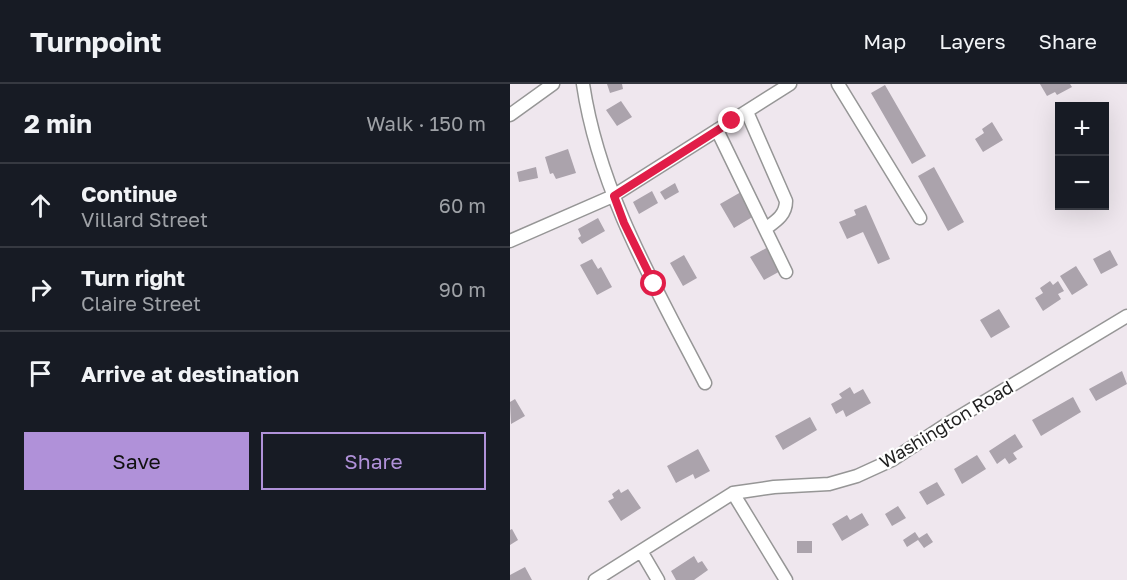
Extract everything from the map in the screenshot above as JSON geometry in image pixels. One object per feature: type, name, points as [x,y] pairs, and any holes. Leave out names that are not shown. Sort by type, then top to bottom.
[{"type":"street","points":[[510,115],[553,84]]},
{"type":"street","points":[[583,84],[588,115],[614,196],[634,244],[705,383]]},
{"type":"street","points":[[510,241],[614,196],[790,84]]},
{"type":"street","points":[[838,84],[920,218]]},
{"type":"street","points":[[747,112],[786,201],[786,209],[782,216],[765,229]]},
{"type":"street","points":[[717,130],[786,272]]},
{"type":"street","name":"Washington Road","points":[[596,580],[733,493],[774,487],[829,484],[857,476],[892,460],[953,420],[1127,316]]},
{"type":"street","points":[[733,493],[786,580]]},
{"type":"street","points":[[641,551],[658,580]]},
{"type":"building","points":[[607,84],[622,84],[623,89],[610,93]]},
{"type":"building","points":[[1040,84],[1070,84],[1072,87],[1057,95],[1055,92],[1047,96]]},
{"type":"building","points":[[885,85],[926,156],[912,164],[871,93]]},
{"type":"building","points":[[621,101],[632,117],[617,126],[606,110]]},
{"type":"building","points":[[992,122],[1003,140],[983,152],[975,139],[984,133],[982,129]]},
{"type":"building","points":[[568,149],[576,173],[556,179],[553,173],[550,174],[545,157]]},
{"type":"building","points":[[536,167],[538,178],[519,182],[517,172]]},
{"type":"building","points":[[934,167],[964,222],[948,231],[918,176]]},
{"type":"building","points":[[675,183],[679,192],[665,200],[660,192]]},
{"type":"building","points":[[652,191],[658,203],[639,214],[633,202]]},
{"type":"building","points":[[741,192],[754,216],[734,228],[720,204]]},
{"type":"building","points":[[866,205],[890,259],[878,264],[863,232],[847,239],[839,222],[856,215],[854,210]]},
{"type":"building","points":[[598,218],[605,231],[582,244],[578,238],[581,236],[578,229]]},
{"type":"building","points":[[770,246],[784,269],[764,280],[750,257]]},
{"type":"building","points":[[1110,250],[1118,265],[1101,274],[1093,259]]},
{"type":"building","points":[[684,255],[697,278],[683,286],[670,263]]},
{"type":"building","points":[[592,259],[598,269],[601,267],[612,287],[597,295],[580,265]]},
{"type":"building","points":[[1076,266],[1088,285],[1072,295],[1060,276]]},
{"type":"building","points":[[1050,281],[1053,285],[1058,281],[1064,291],[1058,294],[1061,299],[1043,311],[1035,298],[1043,293],[1040,288]]},
{"type":"building","points":[[999,309],[1010,327],[991,338],[980,320]]},
{"type":"building","points":[[1122,371],[1127,384],[1096,401],[1089,389]]},
{"type":"building","points":[[850,387],[854,394],[863,389],[871,403],[846,417],[843,410],[836,414],[831,404],[842,398],[839,394]]},
{"type":"building","points":[[1073,397],[1081,412],[1041,436],[1032,420]]},
{"type":"building","points":[[515,399],[525,416],[511,424],[510,402]]},
{"type":"building","points":[[810,417],[817,430],[783,450],[775,436]]},
{"type":"building","points":[[1015,434],[1023,447],[1013,453],[1017,459],[1009,464],[1005,458],[997,464],[989,451]]},
{"type":"building","points":[[698,449],[710,471],[695,479],[693,474],[676,483],[667,466]]},
{"type":"building","points":[[977,455],[986,469],[962,484],[954,469]]},
{"type":"building","points":[[937,482],[945,495],[927,505],[919,492]]},
{"type":"building","points":[[619,489],[621,493],[628,489],[641,508],[621,521],[608,501],[614,498],[612,494]]},
{"type":"building","points":[[898,506],[906,518],[892,526],[885,514]]},
{"type":"building","points":[[862,513],[869,525],[842,541],[832,524],[847,515],[850,520]]},
{"type":"building","points":[[512,529],[518,540],[510,545],[510,530]]},
{"type":"building","points":[[915,532],[919,538],[927,533],[933,542],[924,548],[918,540],[907,547],[903,540]]},
{"type":"building","points":[[797,541],[812,541],[812,553],[797,553]]},
{"type":"building","points":[[694,556],[698,563],[702,561],[708,570],[694,580],[676,580],[671,571]]},
{"type":"building","points":[[525,567],[532,580],[510,580],[510,575]]},
{"type":"route","points":[[654,284],[624,223],[614,196],[732,121]]}]
